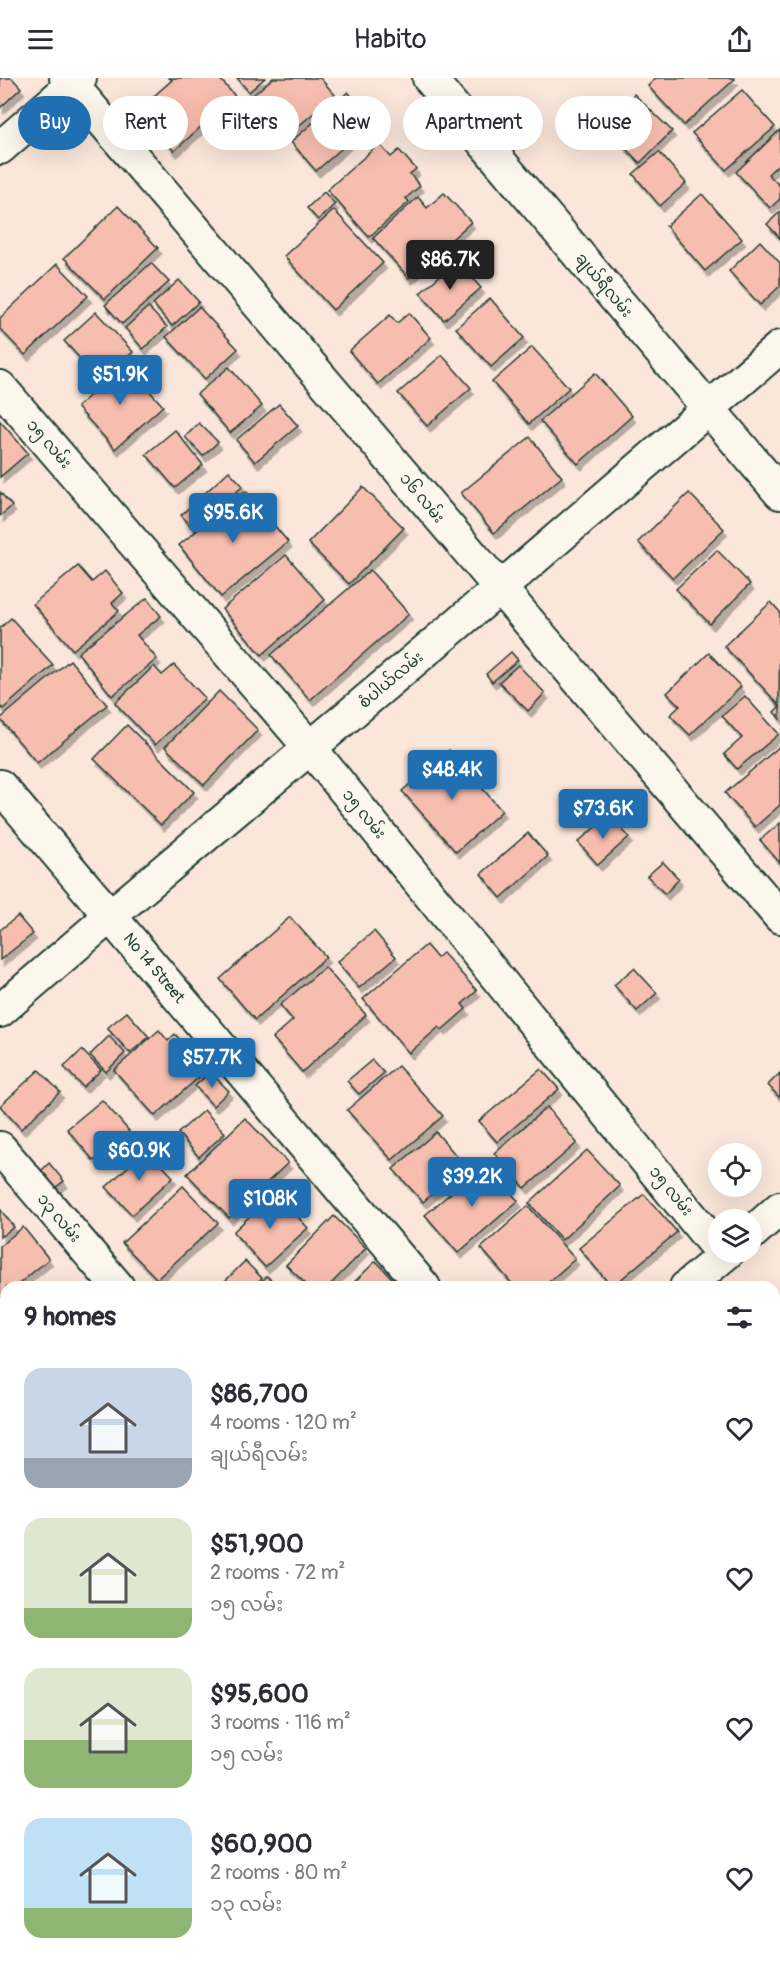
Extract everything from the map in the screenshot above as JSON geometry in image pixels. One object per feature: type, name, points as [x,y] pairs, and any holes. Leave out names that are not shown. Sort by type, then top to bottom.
[{"type":"street","name":"ချယ်ရီလမ်း","points":[[429,78],[780,493]]},
{"type":"street","points":[[0,148],[72,80]]},
{"type":"street","name":"၁၆ လမ်း","points":[[72,80],[499,589],[780,917]]},
{"type":"street","name":"စံပါယ်လမ်း","points":[[0,1011],[499,589],[780,347]]},
{"type":"street","name":"၁၅ လမ်း","points":[[0,387],[311,748],[708,1234]]},
{"type":"street","name":"No 14 Street","points":[[0,786],[419,1281]]},
{"type":"street","name":"၁၃ လမ်း","points":[[0,1148],[113,1281]]},
{"type":"street","points":[[762,1224],[780,1208]]},
{"type":"street","points":[[692,1281],[711,1263]]},
{"type":"building","points":[[0,78],[12,78],[21,88],[0,108]]},
{"type":"building","points":[[169,78],[219,78],[235,96],[200,96],[200,128],[188,138],[188,96],[154,96],[172,80]]},
{"type":"building","points":[[237,78],[265,78],[249,92]]},
{"type":"building","points":[[273,78],[320,78],[335,95],[311,96],[311,115],[299,126],[299,96],[253,95]]},
{"type":"building","points":[[656,78],[735,79],[684,125],[648,86]]},
{"type":"building","points":[[742,90],[775,127],[726,170],[692,133]]},
{"type":"building","points":[[652,112],[672,131],[640,163],[627,150],[652,150]]},
{"type":"building","points":[[311,124],[311,150],[340,150],[316,171],[298,150],[299,135]]},
{"type":"building","points":[[780,130],[780,163],[768,174],[780,186],[780,199],[770,208],[736,172]]},
{"type":"building","points":[[372,150],[385,150],[391,157],[399,150],[416,169],[410,174],[420,186],[406,198],[409,202],[369,237],[327,190]]},
{"type":"building","points":[[659,152],[686,183],[660,206],[633,174]]},
{"type":"building","points":[[324,192],[335,204],[318,220],[307,208]]},
{"type":"building","points":[[444,193],[471,222],[409,278],[373,238],[418,197],[427,208]]},
{"type":"building","points":[[702,194],[742,239],[705,271],[666,226]]},
{"type":"building","points":[[118,206],[158,248],[105,299],[64,258]]},
{"type":"building","points":[[334,210],[383,263],[333,310],[284,256]]},
{"type":"building","points":[[780,212],[780,238],[767,224]]},
{"type":"building","points":[[760,241],[780,263],[780,286],[760,305],[729,271]]},
{"type":"building","points":[[457,261],[481,288],[444,320],[420,293]]},
{"type":"building","points":[[151,263],[169,282],[122,324],[105,305]]},
{"type":"building","points":[[57,264],[88,296],[25,355],[0,329],[0,318]]},
{"type":"building","points":[[179,280],[199,302],[172,326],[153,304]]},
{"type":"building","points":[[490,298],[524,338],[491,367],[456,328]]},
{"type":"building","points":[[148,307],[167,327],[143,349],[125,328]]},
{"type":"building","points":[[199,307],[238,349],[205,379],[166,337]]},
{"type":"building","points":[[96,312],[133,352],[101,381],[64,341]]},
{"type":"building","points":[[409,313],[431,338],[378,384],[349,351],[390,315],[397,323]]},
{"type":"building","points":[[532,347],[569,388],[529,424],[492,382]]},
{"type":"building","points":[[442,355],[471,388],[427,426],[398,393]]},
{"type":"building","points":[[125,364],[163,406],[115,449],[77,407]]},
{"type":"building","points":[[229,367],[262,406],[230,433],[197,394]]},
{"type":"building","points":[[595,373],[632,416],[578,464],[540,421]]},
{"type":"building","points":[[279,404],[298,426],[255,462],[236,440]]},
{"type":"building","points":[[0,421],[28,453],[0,477]]},
{"type":"building","points":[[199,423],[218,442],[203,456],[185,437]]},
{"type":"building","points":[[175,430],[203,465],[175,488],[146,454]]},
{"type":"building","points":[[530,437],[562,477],[494,533],[461,493]]},
{"type":"building","points":[[229,471],[243,486],[195,530],[181,515]]},
{"type":"building","points":[[363,487],[404,528],[349,584],[308,543]]},
{"type":"building","points":[[246,491],[288,542],[221,597],[179,545]]},
{"type":"building","points":[[0,492],[12,506],[0,516]]},
{"type":"building","points":[[689,493],[724,529],[673,578],[638,542]]},
{"type":"building","points":[[717,550],[750,584],[710,624],[676,589]]},
{"type":"building","points":[[286,555],[325,600],[262,655],[222,609]]},
{"type":"building","points":[[78,566],[92,582],[105,571],[123,593],[112,603],[119,611],[73,650],[33,604]]},
{"type":"building","points":[[370,570],[409,614],[310,700],[271,655]]},
{"type":"building","points":[[147,598],[161,616],[137,635],[157,659],[112,696],[78,653]]},
{"type":"building","points":[[771,602],[780,612],[779,705],[724,646]]},
{"type":"building","points":[[11,618],[53,665],[3,709],[0,706],[0,628]]},
{"type":"building","points":[[511,652],[518,660],[492,682],[486,674]]},
{"type":"building","points":[[709,653],[741,687],[690,735],[670,715],[680,706],[667,693]]},
{"type":"building","points":[[70,660],[107,705],[37,763],[0,719]]},
{"type":"building","points":[[174,665],[205,698],[155,745],[115,703],[154,666],[162,675]]},
{"type":"building","points":[[518,665],[545,693],[528,711],[499,682]]},
{"type":"building","points":[[219,691],[258,730],[204,785],[165,747]]},
{"type":"building","points":[[745,696],[779,734],[737,769],[724,754],[742,738],[722,716]]},
{"type":"building","points":[[780,706],[780,719],[774,712]]},
{"type":"building","points":[[127,725],[194,792],[161,825],[94,759]]},
{"type":"building","points":[[780,746],[780,805],[755,827],[725,793]]},
{"type":"building","points":[[449,750],[502,811],[456,852],[402,791]]},
{"type":"building","points":[[609,815],[629,837],[598,865],[578,842]]},
{"type":"building","points":[[780,823],[780,863],[760,840]]},
{"type":"building","points":[[528,833],[548,856],[501,898],[481,874]]},
{"type":"building","points":[[663,862],[679,879],[665,894],[647,876]]},
{"type":"building","points":[[18,916],[33,934],[0,960],[0,930]]},
{"type":"building","points":[[290,917],[326,957],[255,1020],[220,979]]},
{"type":"building","points":[[374,931],[396,957],[359,988],[337,962]]},
{"type":"building","points":[[426,945],[437,958],[443,953],[477,991],[462,1004],[466,1009],[442,1030],[439,1027],[409,1053],[363,999]]},
{"type":"building","points":[[325,967],[366,1015],[302,1072],[273,1038],[293,1020],[280,1005]]},
{"type":"building","points":[[634,968],[657,993],[637,1011],[614,985]]},
{"type":"building","points":[[127,1012],[149,1037],[130,1053],[107,1028]]},
{"type":"building","points":[[159,1030],[168,1041],[175,1034],[207,1070],[155,1116],[114,1070]]},
{"type":"building","points":[[109,1036],[125,1053],[106,1072],[90,1055]]},
{"type":"building","points":[[82,1050],[101,1070],[83,1087],[64,1067]]},
{"type":"building","points":[[372,1060],[384,1073],[359,1094],[347,1081]]},
{"type":"building","points":[[398,1066],[443,1116],[392,1160],[347,1110]]},
{"type":"building","points":[[541,1069],[559,1089],[497,1142],[479,1121]]},
{"type":"building","points":[[39,1070],[60,1092],[21,1129],[0,1106]]},
{"type":"building","points":[[210,1072],[229,1091],[213,1106],[195,1086]]},
{"type":"building","points":[[780,1073],[780,1095],[779,1097],[768,1085]]},
{"type":"building","points":[[102,1100],[129,1131],[94,1161],[67,1129]]},
{"type":"building","points":[[547,1107],[577,1143],[525,1188],[494,1153]]},
{"type":"building","points":[[204,1110],[225,1133],[199,1157],[178,1133]]},
{"type":"building","points":[[245,1118],[288,1163],[229,1218],[187,1174]]},
{"type":"building","points":[[436,1132],[465,1166],[423,1202],[393,1169]]},
{"type":"building","points":[[147,1149],[173,1177],[132,1215],[106,1187]]},
{"type":"building","points":[[587,1150],[620,1186],[562,1240],[529,1203]]},
{"type":"building","points":[[49,1163],[64,1181],[52,1190],[38,1174]]},
{"type":"building","points":[[486,1163],[518,1201],[458,1253],[425,1215]]},
{"type":"building","points":[[183,1186],[218,1223],[157,1279],[122,1243]]},
{"type":"building","points":[[275,1192],[308,1228],[265,1267],[233,1232]]},
{"type":"building","points":[[644,1194],[677,1232],[619,1281],[607,1281],[579,1248]]},
{"type":"building","points":[[528,1206],[575,1259],[550,1281],[510,1281],[481,1248]]},
{"type":"building","points":[[0,1209],[14,1227],[0,1237]]},
{"type":"building","points":[[334,1216],[366,1248],[334,1281],[303,1281],[286,1265]]},
{"type":"building","points":[[23,1227],[49,1259],[22,1281],[0,1281],[0,1246]]},
{"type":"building","points":[[245,1261],[262,1278],[259,1281],[225,1281]]},
{"type":"building","points":[[376,1261],[394,1281],[355,1281]]},
{"type":"building","points":[[267,1276],[272,1281],[262,1281]]}]
